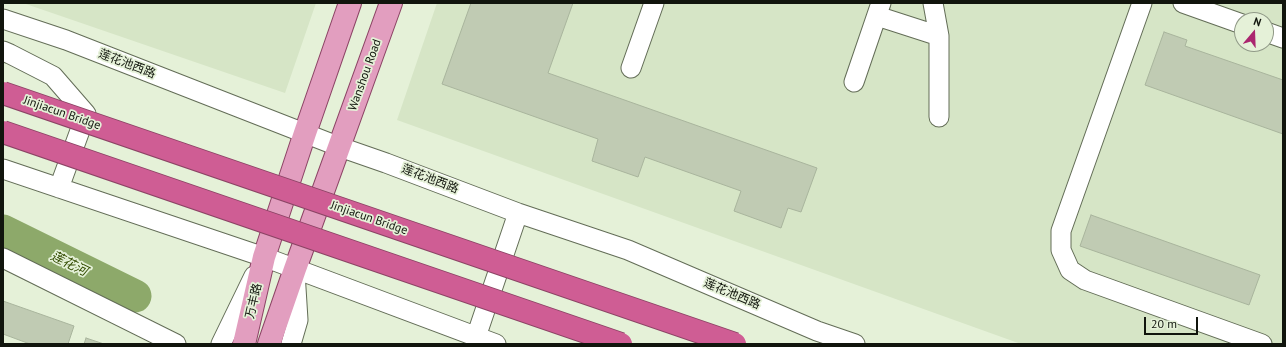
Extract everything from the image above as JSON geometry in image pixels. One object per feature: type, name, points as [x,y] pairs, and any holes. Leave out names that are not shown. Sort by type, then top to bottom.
[{"type":"highway","name":"Jinjiacun Bridge","points":[[3,93],[735,344]]},
{"type":"highway","points":[[3,132],[621,344]]},
{"type":"main road","points":[[305,133],[350,3]]},
{"type":"main road","name":"Wanshou Road","points":[[295,269],[340,147],[390,3]]},
{"type":"main road","name":"万丰路","points":[[244,344],[264,257],[305,133]]},
{"type":"main road","points":[[269,344],[295,269]]},
{"type":"street","points":[[631,68],[654,3]]},
{"type":"street","points":[[933,3],[939,36],[939,117]]},
{"type":"street","points":[[1142,3],[1061,231],[1061,250],[1070,270],[1085,280],[1262,344]]},
{"type":"street","points":[[1183,3],[1234,21]]},
{"type":"street","points":[[854,82],[879,9],[939,36]]},
{"type":"street","name":"莲花池西路","points":[[3,19],[66,40],[340,147],[518,213],[628,250],[817,330],[855,344]]},
{"type":"street","points":[[3,51],[53,76],[86,114],[59,188]]},
{"type":"street","points":[[3,169],[264,257],[496,344]]},
{"type":"street","points":[[476,337],[518,213]]},
{"type":"street","points":[[221,344],[264,257]]},
{"type":"street","points":[[3,258],[176,344]]},
{"type":"street","points":[[291,344],[298,320],[295,269]]},
{"type":"shaded area","points":[[23,3],[316,3],[285,93]]},
{"type":"shaded area","points":[[437,3],[1283,3],[1283,344],[1021,344],[397,120]]},
{"type":"building","points":[[471,3],[573,3],[548,73],[817,168],[801,212],[788,208],[781,228],[734,211],[741,191],[645,157],[638,177],[592,161],[598,139],[442,84]]},
{"type":"building","points":[[1164,32],[1187,40],[1185,46],[1283,80],[1283,134],[1145,85]]},
{"type":"building","points":[[1091,215],[1260,275],[1249,305],[1080,246]]},
{"type":"building","points":[[3,301],[74,326],[68,344],[30,344],[3,334]]},
{"type":"building","points":[[86,338],[104,344],[84,344]]},
{"type":"waterway","name":"莲花河","points":[[3,231],[135,296]]}]
